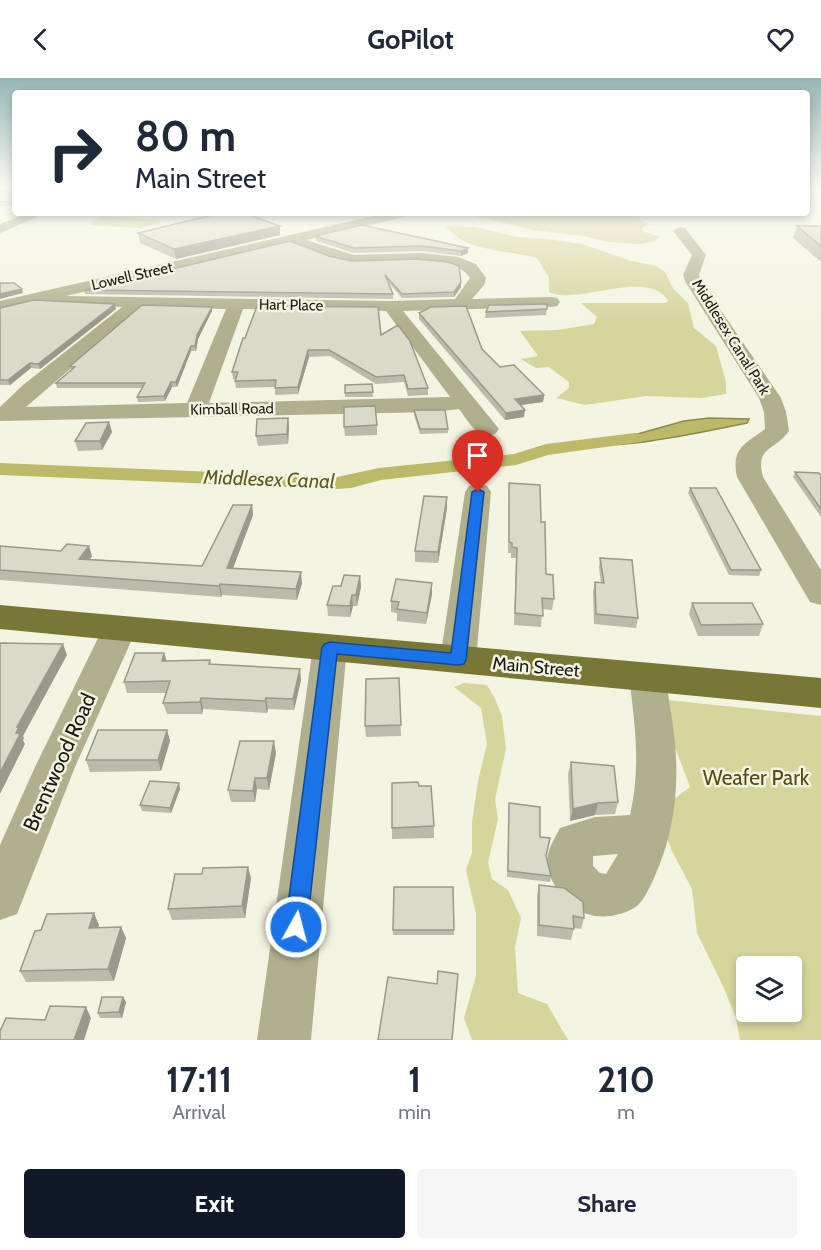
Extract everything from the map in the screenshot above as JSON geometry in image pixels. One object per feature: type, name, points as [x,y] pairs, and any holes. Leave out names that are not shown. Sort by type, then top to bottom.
[{"type":"main road","name":"Main Street","points":[[0,617],[821,693]]},
{"type":"street","name":"Lowell Street","points":[[0,306],[313,234]]},
{"type":"street","name":"Middlesex Canal Park","points":[[682,234],[699,255],[691,274],[694,283],[773,404],[777,429],[770,438],[751,450],[747,469],[757,490],[821,595]]},
{"type":"street","points":[[292,239],[354,259],[426,256],[462,264],[473,270],[478,278],[476,285],[464,298],[465,304]]},
{"type":"street","name":"Hart Place","points":[[34,298],[137,303],[392,306],[551,302]]},
{"type":"street","points":[[3,414],[137,303]]},
{"type":"street","points":[[196,409],[236,304]]},
{"type":"street","points":[[392,306],[397,317],[487,429]]},
{"type":"street","name":"Kimball Road","points":[[3,414],[464,402]]},
{"type":"street","points":[[458,660],[478,492]]},
{"type":"street","name":"Brentwood Road","points":[[0,898],[55,767],[120,628]]},
{"type":"street","points":[[284,1040],[330,647]]},
{"type":"street","points":[[646,834],[657,792],[658,774],[647,677]]},
{"type":"green space","points":[[504,234],[582,244],[628,260],[656,266],[665,272],[673,288],[688,303],[694,328],[716,346],[726,382],[726,394],[701,398],[646,396],[585,405],[556,398],[569,388],[569,382],[549,367],[536,368],[521,359],[538,356],[520,331],[558,330],[594,324],[597,317],[581,303],[665,303],[668,301],[659,291],[646,287],[630,287],[576,295],[549,292],[549,277],[536,258],[476,246],[455,235]]},
{"type":"green space","points":[[565,234],[651,234],[660,237],[655,241],[640,244],[608,242]]},
{"type":"green space","points":[[464,683],[487,685],[502,716],[506,749],[495,799],[498,819],[488,863],[492,879],[508,890],[521,918],[515,947],[518,993],[547,1004],[568,1040],[472,1040],[464,1018],[476,976],[476,914],[466,870],[472,853],[472,822],[478,781],[487,744],[481,708],[454,687]]},
{"type":"green space","name":"Weafer Park","points":[[657,699],[821,716],[821,1040],[740,1040],[737,1022],[802,1022],[802,956],[736,956],[736,1018],[697,933],[692,889],[672,851],[657,812],[690,787]]},
{"type":"shaded area","points":[[709,418],[749,419],[747,423],[672,438],[629,444],[605,443],[684,421]]},
{"type":"building","points":[[140,234],[244,234],[174,249]]},
{"type":"building","points":[[324,234],[403,234],[468,248],[461,251],[422,246],[354,248],[315,236]]},
{"type":"building","points":[[806,234],[821,234],[821,246]]},
{"type":"building","points":[[290,241],[329,256],[352,261],[416,259],[448,262],[459,266],[461,282],[454,292],[402,294],[385,275],[393,294],[84,290]]},
{"type":"building","points":[[0,283],[14,283],[22,289],[0,294]]},
{"type":"building","points":[[34,300],[115,304],[38,364],[30,363],[8,380],[0,380],[0,308]]},
{"type":"building","points":[[547,304],[547,309],[486,312],[489,305]]},
{"type":"building","points":[[142,305],[212,307],[197,335],[195,346],[191,346],[176,382],[171,382],[164,396],[137,397],[145,383],[56,383],[75,367],[70,366]]},
{"type":"building","points":[[257,306],[378,307],[381,335],[398,325],[410,341],[428,388],[408,389],[404,375],[376,377],[329,350],[308,350],[298,387],[275,388],[276,380],[235,381],[238,372],[232,372]]},
{"type":"building","points":[[466,306],[482,349],[500,367],[514,365],[544,395],[515,399],[525,410],[506,413],[419,313],[431,307]]},
{"type":"building","points":[[372,384],[373,392],[345,393],[345,385]]},
{"type":"building","points":[[375,406],[377,425],[344,427],[344,407]]},
{"type":"building","points":[[414,410],[445,410],[448,429],[420,429]]},
{"type":"building","points":[[288,418],[287,434],[256,436],[257,419]]},
{"type":"building","points":[[109,422],[100,441],[75,441],[86,423]]},
{"type":"building","points":[[795,472],[821,475],[821,509]]},
{"type":"building","points":[[509,483],[540,485],[541,522],[545,522],[546,574],[553,575],[554,599],[542,598],[543,616],[515,613],[517,548],[512,547],[512,543],[509,542]]},
{"type":"building","points":[[690,488],[716,488],[761,570],[731,570]]},
{"type":"building","points":[[424,496],[447,497],[438,552],[415,551]]},
{"type":"building","points":[[233,505],[252,505],[227,568],[301,572],[296,589],[220,584],[219,586],[0,570],[0,546],[61,551],[67,544],[89,546],[79,559],[202,566]]},
{"type":"building","points":[[600,558],[632,560],[638,618],[596,614],[595,582],[604,583]]},
{"type":"building","points":[[344,575],[360,576],[356,595],[352,595],[350,606],[327,605],[333,586],[341,586]]},
{"type":"building","points":[[396,579],[432,583],[427,613],[397,609],[399,602],[391,601]]},
{"type":"building","points":[[692,603],[752,603],[763,624],[701,625]]},
{"type":"building","points":[[0,643],[63,644],[17,727],[19,727],[16,733],[20,734],[0,773]]},
{"type":"building","points":[[135,653],[164,653],[162,661],[210,660],[209,664],[300,669],[293,699],[266,698],[265,701],[201,698],[200,702],[163,703],[170,681],[124,682]]},
{"type":"building","points":[[399,678],[401,725],[365,726],[366,679]]},
{"type":"building","points":[[98,730],[167,730],[158,760],[86,760]]},
{"type":"building","points":[[240,741],[274,741],[267,778],[255,778],[253,791],[228,790]]},
{"type":"building","points":[[571,762],[614,766],[618,802],[598,803],[573,809]]},
{"type":"building","points":[[150,781],[179,783],[170,808],[140,805]]},
{"type":"building","points":[[418,782],[419,786],[431,786],[434,826],[392,828],[392,783]]},
{"type":"building","points":[[509,803],[540,807],[540,837],[550,838],[546,856],[551,876],[508,871]]},
{"type":"building","points":[[248,867],[242,906],[168,909],[175,874],[202,874],[203,868]]},
{"type":"building","points":[[539,885],[564,888],[583,902],[584,918],[573,916],[574,929],[539,925]]},
{"type":"building","points":[[394,887],[453,887],[454,930],[393,930]]},
{"type":"building","points":[[94,913],[89,928],[121,927],[108,969],[20,971],[35,931],[41,930],[47,914]]},
{"type":"building","points":[[438,971],[458,974],[452,1040],[378,1040],[388,977],[437,984]]},
{"type":"building","points":[[102,997],[123,997],[119,1012],[98,1013]]},
{"type":"building","points":[[50,1006],[86,1007],[74,1040],[0,1040],[0,1031],[6,1018],[45,1020]]},
{"type":"waterway","name":"Middlesex Canal","points":[[0,469],[337,483],[351,482],[379,474],[516,459],[546,450],[635,438]]},
{"type":"route","points":[[296,927],[330,647],[458,660],[478,492]]}]
